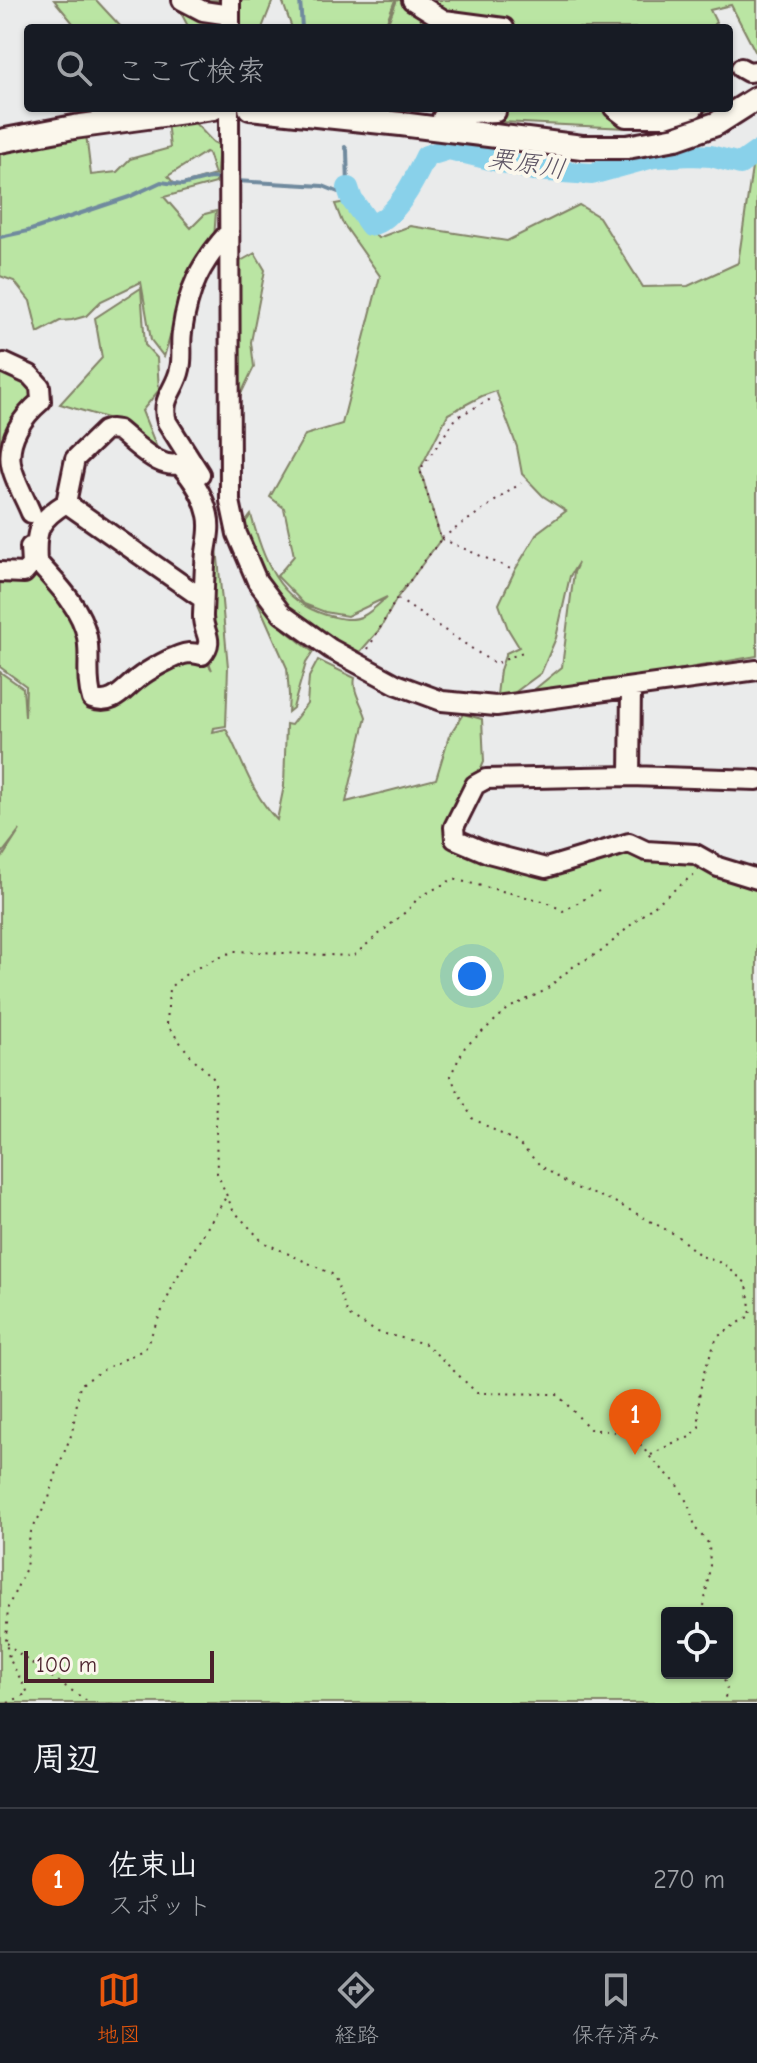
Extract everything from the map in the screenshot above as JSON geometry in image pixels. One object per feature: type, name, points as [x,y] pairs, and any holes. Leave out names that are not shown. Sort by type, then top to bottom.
[{"type":"main road","points":[[733,108],[757,98]]},
{"type":"main road","points":[[0,141],[184,112]]},
{"type":"main road","points":[[286,112],[582,147],[627,147],[676,138],[717,114]]},
{"type":"street","points":[[182,0],[203,11],[230,14]]},
{"type":"street","points":[[412,0],[444,20],[474,24]]},
{"type":"street","points":[[229,112],[229,481],[233,519],[257,581],[282,614],[331,649],[396,684],[442,701],[496,706],[757,670]]},
{"type":"street","points":[[441,129],[442,118],[448,114],[496,112]]},
{"type":"street","points":[[619,112],[626,117],[666,117],[682,112]]},
{"type":"street","points":[[27,481],[32,500],[29,542],[34,558],[80,616],[88,639],[88,685],[92,699],[105,701],[119,696],[139,677],[179,655],[202,655],[208,648],[209,638],[202,626],[210,528],[207,512],[164,413],[181,368],[182,333],[193,283],[201,267],[229,232]]},
{"type":"street","points":[[4,363],[30,375],[40,386],[41,401],[23,417],[13,440],[11,456],[11,466],[31,513]]},
{"type":"street","points":[[0,572],[24,573],[31,565],[43,519],[66,503],[75,459],[104,431],[118,430],[160,463],[171,466],[185,462]]},
{"type":"street","points":[[185,462],[210,490],[219,518],[233,519]]},
{"type":"street","points":[[66,503],[203,599]]},
{"type":"street","points":[[630,776],[631,688]]},
{"type":"street","points":[[757,780],[630,776],[486,779],[475,785],[454,827],[455,839],[488,853],[546,868],[629,843],[646,851],[695,854],[718,867],[757,879]]},
{"type":"path","points":[[493,398],[457,417],[420,470],[441,539],[513,570]]},
{"type":"path","points":[[359,664],[397,598],[441,539],[521,483]]},
{"type":"path","points":[[397,598],[495,664],[525,651]]},
{"type":"path","points":[[649,1456],[690,1437],[699,1427],[703,1375],[717,1337],[751,1315],[747,1284],[724,1264],[701,1256],[676,1235],[611,1200],[573,1187],[541,1166],[518,1143],[472,1118],[450,1076],[465,1047],[509,1008],[544,991],[574,966],[602,951],[696,873]]},
{"type":"path","points":[[599,891],[563,911],[547,902],[453,879],[418,898],[353,956],[234,951],[190,971],[169,988],[167,1025],[189,1054],[215,1080],[217,1173],[233,1210],[263,1242],[334,1275],[348,1315],[377,1332],[426,1344],[477,1393],[557,1394],[590,1429],[632,1434],[678,1485],[696,1529],[709,1544],[710,1566],[704,1607]]},
{"type":"path","points":[[8,1703],[28,1693],[9,1658],[6,1642],[8,1607],[26,1568],[30,1534],[49,1498],[72,1433],[80,1385],[145,1349],[176,1279],[227,1196]]},
{"type":"path","points":[[6,1642],[90,1703]]},
{"type":"path","points":[[724,1679],[727,1687],[724,1703]]},
{"type":"green space","points":[[54,0],[96,0],[118,24],[74,24]]},
{"type":"green space","points":[[174,0],[273,0],[264,24],[187,24]]},
{"type":"green space","points":[[282,0],[395,0],[386,24],[291,24]]},
{"type":"green space","points":[[397,0],[757,0],[757,55],[731,5],[710,10],[714,24],[388,24]]},
{"type":"green space","points":[[503,112],[704,112],[627,128],[502,122]]},
{"type":"green space","points":[[167,121],[193,121],[219,145],[216,183],[164,197],[191,228],[205,214],[216,211],[214,239],[191,266],[164,357],[151,340],[141,282],[101,301],[86,316],[60,321],[38,333],[30,301],[14,281],[0,276],[0,150],[86,134],[91,175],[117,172],[130,159],[170,148]],"holes":[[[208,153],[215,175],[176,186],[168,176]]]},
{"type":"green space","points":[[757,153],[757,656],[525,697],[562,667],[574,572],[578,563],[570,576],[556,638],[541,673],[510,696],[497,695],[506,653],[519,647],[499,604],[538,532],[566,511],[543,496],[522,474],[517,447],[496,391],[448,414],[420,469],[441,539],[397,598],[380,629],[359,653],[313,627],[289,608],[272,587],[253,548],[244,524],[251,515],[261,548],[275,576],[284,589],[309,608],[326,615],[354,619],[366,614],[387,597],[347,616],[325,612],[304,604],[277,576],[294,556],[284,508],[270,497],[305,435],[342,424],[380,276],[342,222],[335,204],[346,202],[378,238],[410,226],[507,241],[579,205],[599,217],[643,287],[688,286],[738,263],[754,154]]},
{"type":"green space","points":[[255,253],[265,270],[251,342],[254,367],[240,396],[237,263]]},
{"type":"green space","points":[[141,288],[145,345],[157,358],[159,390],[142,411],[157,448],[110,419],[60,404],[102,358],[95,318]]},
{"type":"green space","points":[[3,367],[40,386],[13,445],[0,453],[0,371]]},
{"type":"green space","points":[[192,462],[209,489],[216,509],[228,667],[226,726],[214,728],[213,732],[226,729],[254,787],[277,820],[284,786],[286,724],[291,725],[307,704],[309,677],[318,660],[355,678],[356,693],[366,717],[346,802],[436,779],[449,736],[463,714],[482,719],[484,762],[451,837],[546,868],[627,847],[694,857],[757,882],[757,1703],[0,1703],[0,861],[20,830],[0,856],[0,672],[23,688],[25,717],[26,686],[0,667],[0,577],[9,579],[36,574],[54,587],[83,634],[83,677],[105,701],[165,663],[206,661],[212,670],[206,655],[210,528]]},
{"type":"green space","points":[[256,598],[285,630],[313,652],[306,663],[293,708],[288,712],[287,668]]},
{"type":"waterway","points":[[300,0],[302,24]]},
{"type":"waterway","points":[[236,181],[323,186],[338,192],[348,188],[345,147]]},
{"type":"waterway","name":"栗原川","points":[[348,188],[352,200],[370,225],[397,207],[426,156],[449,149],[534,170],[592,174],[654,157],[711,156],[740,164],[757,152]]},
{"type":"waterway","points":[[0,237],[28,231],[129,197],[161,182],[182,185],[210,178],[223,179]]},
{"type":"place","name":"佐束山","points":[[635,1455]]}]
